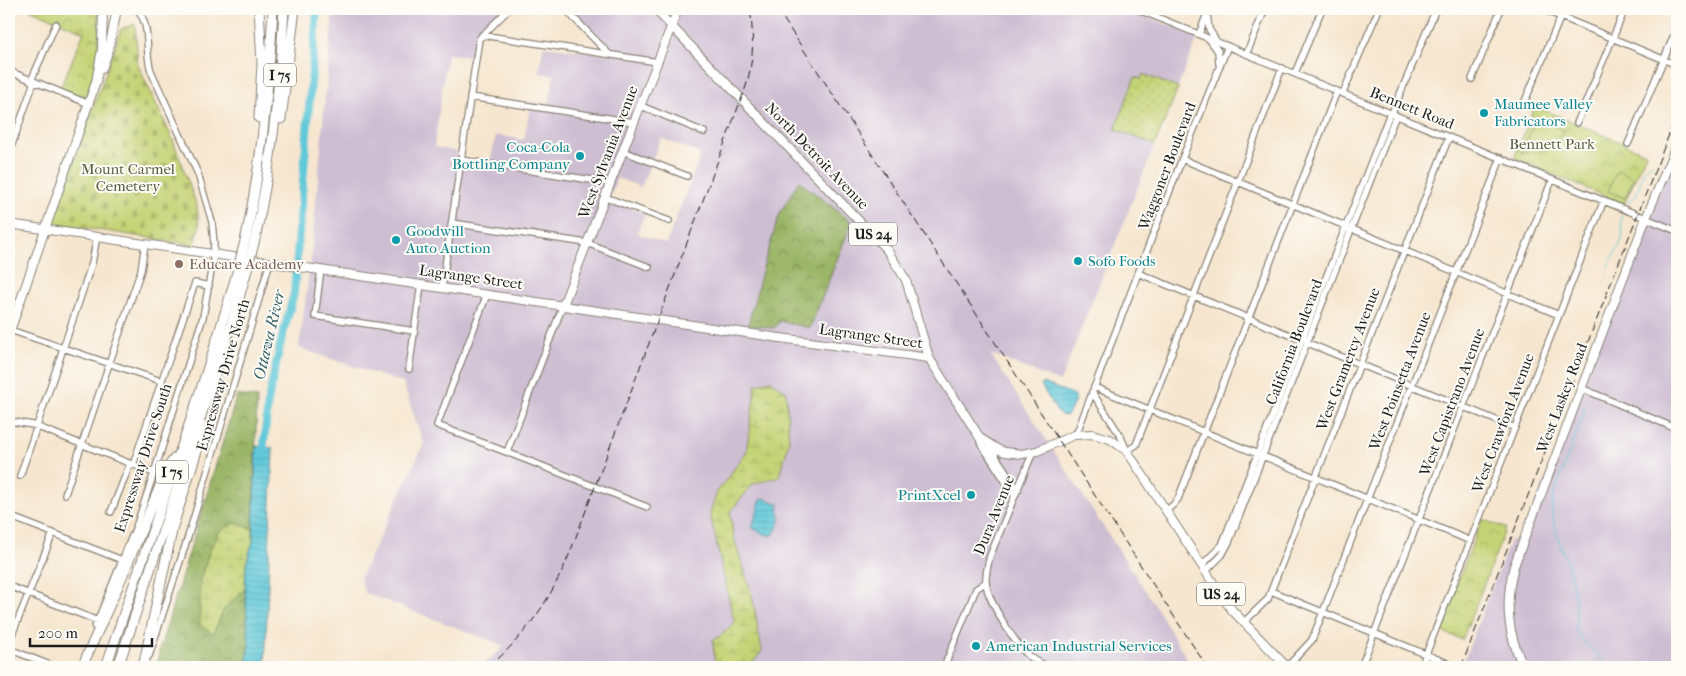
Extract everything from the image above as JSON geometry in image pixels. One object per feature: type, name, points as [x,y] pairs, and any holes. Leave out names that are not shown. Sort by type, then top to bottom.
[{"type":"highway","points":[[258,171],[254,160],[260,112],[262,63],[259,9]]},
{"type":"highway","name":"I 75","points":[[250,238],[266,104],[273,9]]},
{"type":"highway","name":"I 75","points":[[118,667],[232,322],[240,277],[273,142],[284,9]]},
{"type":"highway","points":[[273,142],[280,130],[295,9]]},
{"type":"highway","name":"I 75","points":[[106,667],[224,318],[240,277]]},
{"type":"highway","points":[[144,667],[173,526],[201,438],[202,415]]},
{"type":"highway","points":[[83,664],[168,467],[178,454]]},
{"type":"main road","points":[[9,332],[96,82],[102,49],[103,9]]},
{"type":"main road","points":[[96,82],[106,62],[117,9]]},
{"type":"main road","name":"North Detroit Avenue","points":[[655,9],[887,250],[898,265],[908,287],[929,358],[984,440]]},
{"type":"main road","name":"West Sylvania Avenue","points":[[563,305],[678,9]]},
{"type":"main road","name":"West Laskey Road","points":[[1524,667],[1516,649],[1510,625],[1508,602],[1511,577],[1521,544],[1646,218],[1677,144]]},
{"type":"main road","name":"Lagrange Street","points":[[9,224],[317,268],[780,338],[929,358]]},
{"type":"main road","name":"US 24","points":[[984,440],[1004,452],[1022,454],[1033,452],[1076,435],[1092,434],[1117,442],[1128,451],[1228,604],[1287,667]]},
{"type":"street","name":"Expressway Drive South","points":[[83,664],[87,648],[154,473],[201,325],[214,253],[212,222],[202,187],[192,158],[151,71],[147,55],[146,28],[143,18],[137,9]]},
{"type":"street","points":[[442,287],[479,39],[509,9]]},
{"type":"street","points":[[566,9],[610,54]]},
{"type":"street","name":"Bennett Road","points":[[1137,9],[1677,231]]},
{"type":"street","points":[[1209,9],[1202,35],[1214,43],[1218,51],[1219,67]]},
{"type":"street","points":[[1247,53],[1265,9]]},
{"type":"street","points":[[1295,73],[1322,9]]},
{"type":"street","points":[[1166,510],[1178,499],[1293,204],[1340,92],[1378,9]]},
{"type":"street","name":"California Boulevard","points":[[1204,568],[1224,552],[1282,398],[1436,9]]},
{"type":"street","points":[[1472,79],[1500,9]]},
{"type":"street","points":[[1542,9],[1677,65]]},
{"type":"street","points":[[1525,101],[1564,9]]},
{"type":"street","points":[[1576,122],[1625,9]]},
{"type":"street","points":[[1206,16],[1209,29],[1218,42]]},
{"type":"street","points":[[9,153],[33,81],[56,24]]},
{"type":"street","points":[[1628,144],[1677,28]]},
{"type":"street","points":[[482,35],[658,62]]},
{"type":"street","name":"Waggoner Boulevard","points":[[1076,435],[1182,159],[1228,46]]},
{"type":"street","points":[[1093,389],[1128,451],[1136,444],[1282,68]]},
{"type":"street","points":[[9,71],[89,104]]},
{"type":"street","points":[[470,98],[634,122]]},
{"type":"street","points":[[641,106],[704,132]]},
{"type":"street","name":"West Gramercy Avenue","points":[[1244,622],[1268,599],[1449,137]]},
{"type":"street","points":[[623,152],[687,176]]},
{"type":"street","name":"West Poinsetta Avenue","points":[[1287,667],[1310,644],[1501,158]]},
{"type":"street","points":[[1182,159],[1559,314]]},
{"type":"street","points":[[461,160],[611,183]]},
{"type":"street","name":"West Capistrano Avenue","points":[[1361,667],[1552,180]]},
{"type":"street","points":[[605,198],[669,221]]},
{"type":"street","name":"West Crawford Avenue","points":[[1421,667],[1604,200]]},
{"type":"street","points":[[452,223],[587,243],[649,268]]},
{"type":"street","points":[[20,476],[92,262],[97,236]]},
{"type":"street","points":[[65,494],[141,270],[145,244]]},
{"type":"street","name":"Expressway Drive North","points":[[144,667],[194,518],[270,262]]},
{"type":"street","points":[[317,268],[315,316],[414,331]]},
{"type":"street","points":[[1138,273],[1515,428]]},
{"type":"street","points":[[111,512],[131,464],[195,283],[209,286]]},
{"type":"street","points":[[409,369],[421,284]]},
{"type":"street","points":[[487,294],[437,425],[647,507]]},
{"type":"street","points":[[506,452],[563,305]]},
{"type":"street","points":[[9,332],[160,381]]},
{"type":"street","points":[[1581,388],[1677,429]]},
{"type":"street","points":[[1093,389],[1204,432],[1471,541]]},
{"type":"street","points":[[9,421],[37,427],[154,473]]},
{"type":"street","points":[[984,440],[1016,493]]},
{"type":"street","name":"Dura Avenue","points":[[944,667],[976,589],[986,582],[986,570],[990,556],[1033,452]]},
{"type":"street","points":[[9,516],[122,560]]},
{"type":"street","points":[[9,642],[53,533]]},
{"type":"street","points":[[986,582],[988,595],[994,607],[1021,648],[1032,658],[1049,667]]},
{"type":"street","points":[[9,586],[98,621]]},
{"type":"street","points":[[1271,591],[1452,665]]},
{"type":"street","points":[[9,649],[55,667]]},
{"type":"shaded area","points":[[333,9],[504,9],[477,36],[474,56],[447,54],[434,147],[458,152],[456,157],[490,163],[496,135],[524,140],[531,102],[549,105],[554,75],[539,73],[543,46],[609,54],[565,9],[1129,9],[1198,37],[1060,382],[990,354],[1156,607],[1192,667],[481,667],[505,646],[365,593],[360,578],[424,444],[403,383],[299,348],[311,259]],"holes":[[[661,138],[701,154],[666,244],[637,233],[645,213],[609,200],[617,178],[641,187]]]},
{"type":"shaded area","points":[[1677,144],[1677,667],[1461,667],[1511,539],[1520,544]]},
{"type":"green space","points":[[29,9],[99,9],[99,47],[96,68],[85,99],[60,89],[84,32]]},
{"type":"green space","name":"Mount Carmel Cemetery","points":[[135,24],[138,65],[173,140],[197,206],[199,226],[195,245],[53,223],[121,29]]},
{"type":"green space","points":[[1143,74],[1178,88],[1155,145],[1115,129],[1135,77],[1141,79]]},
{"type":"green space","name":"Bennett Park","points":[[1535,106],[1646,153],[1624,204],[1514,158]]},
{"type":"green space","points":[[1537,118],[1564,130],[1556,142],[1547,149],[1521,153]]},
{"type":"green space","points":[[1617,170],[1634,178],[1625,198],[1608,191]]},
{"type":"green space","points":[[799,181],[852,222],[810,328],[780,321],[774,328],[748,325],[780,213]]},
{"type":"green space","points":[[770,380],[786,391],[789,442],[780,476],[753,484],[730,512],[734,538],[752,595],[762,651],[749,667],[715,667],[713,640],[722,635],[734,622],[710,513],[717,492],[746,453],[756,385]]},
{"type":"green space","points":[[237,395],[257,398],[253,529],[236,523],[213,633],[224,609],[245,589],[249,646],[246,667],[156,667],[160,648]]},
{"type":"green space","points":[[1482,519],[1506,528],[1462,640],[1439,630]]},
{"type":"green space","points":[[236,523],[253,529],[253,541],[246,564],[245,589],[224,609],[213,634],[200,625],[200,580],[210,550],[220,531]]},
{"type":"water","points":[[1043,383],[1075,395],[1075,401],[1068,415],[1063,416],[1057,412],[1041,385]]},
{"type":"water","points":[[256,446],[273,448],[265,667],[246,667],[249,646],[245,589],[246,564],[253,541]]},
{"type":"water","points":[[763,498],[779,504],[778,510],[781,518],[774,534],[770,536],[752,528]]},
{"type":"waterway","name":"Ottawa River","points":[[263,455],[268,401],[294,293],[317,9]]},
{"type":"waterway","points":[[1627,203],[1636,195],[1645,169],[1652,164]]},
{"type":"waterway","points":[[1607,273],[1609,264],[1622,239],[1622,214]]},
{"type":"waterway","points":[[1572,362],[1583,337]]},
{"type":"waterway","points":[[1585,405],[1584,413],[1553,497],[1552,513],[1572,582],[1576,609],[1576,630],[1582,640],[1600,656],[1604,667]]},
{"type":"railway","points":[[489,667],[516,641],[538,614],[556,584],[571,550],[745,89],[752,49],[750,9]]},
{"type":"railway","points":[[777,9],[1207,667]]},
{"type":"railway","points":[[1461,667],[1677,114]]},
{"type":"place","name":"Maumee Valley Fabricators","points":[[1484,113]]},
{"type":"place","name":"Coca-Cola Bottling Company","points":[[580,156]]},
{"type":"place","name":"Goodwill Auto Auction","points":[[396,240]]},
{"type":"place","name":"Sofo Foods","points":[[1078,261]]},
{"type":"place","name":"Educare Academy","points":[[179,264]]},
{"type":"place","name":"PrintXcel","points":[[971,495]]},
{"type":"place","name":"American Industrial Services","points":[[976,646]]}]
